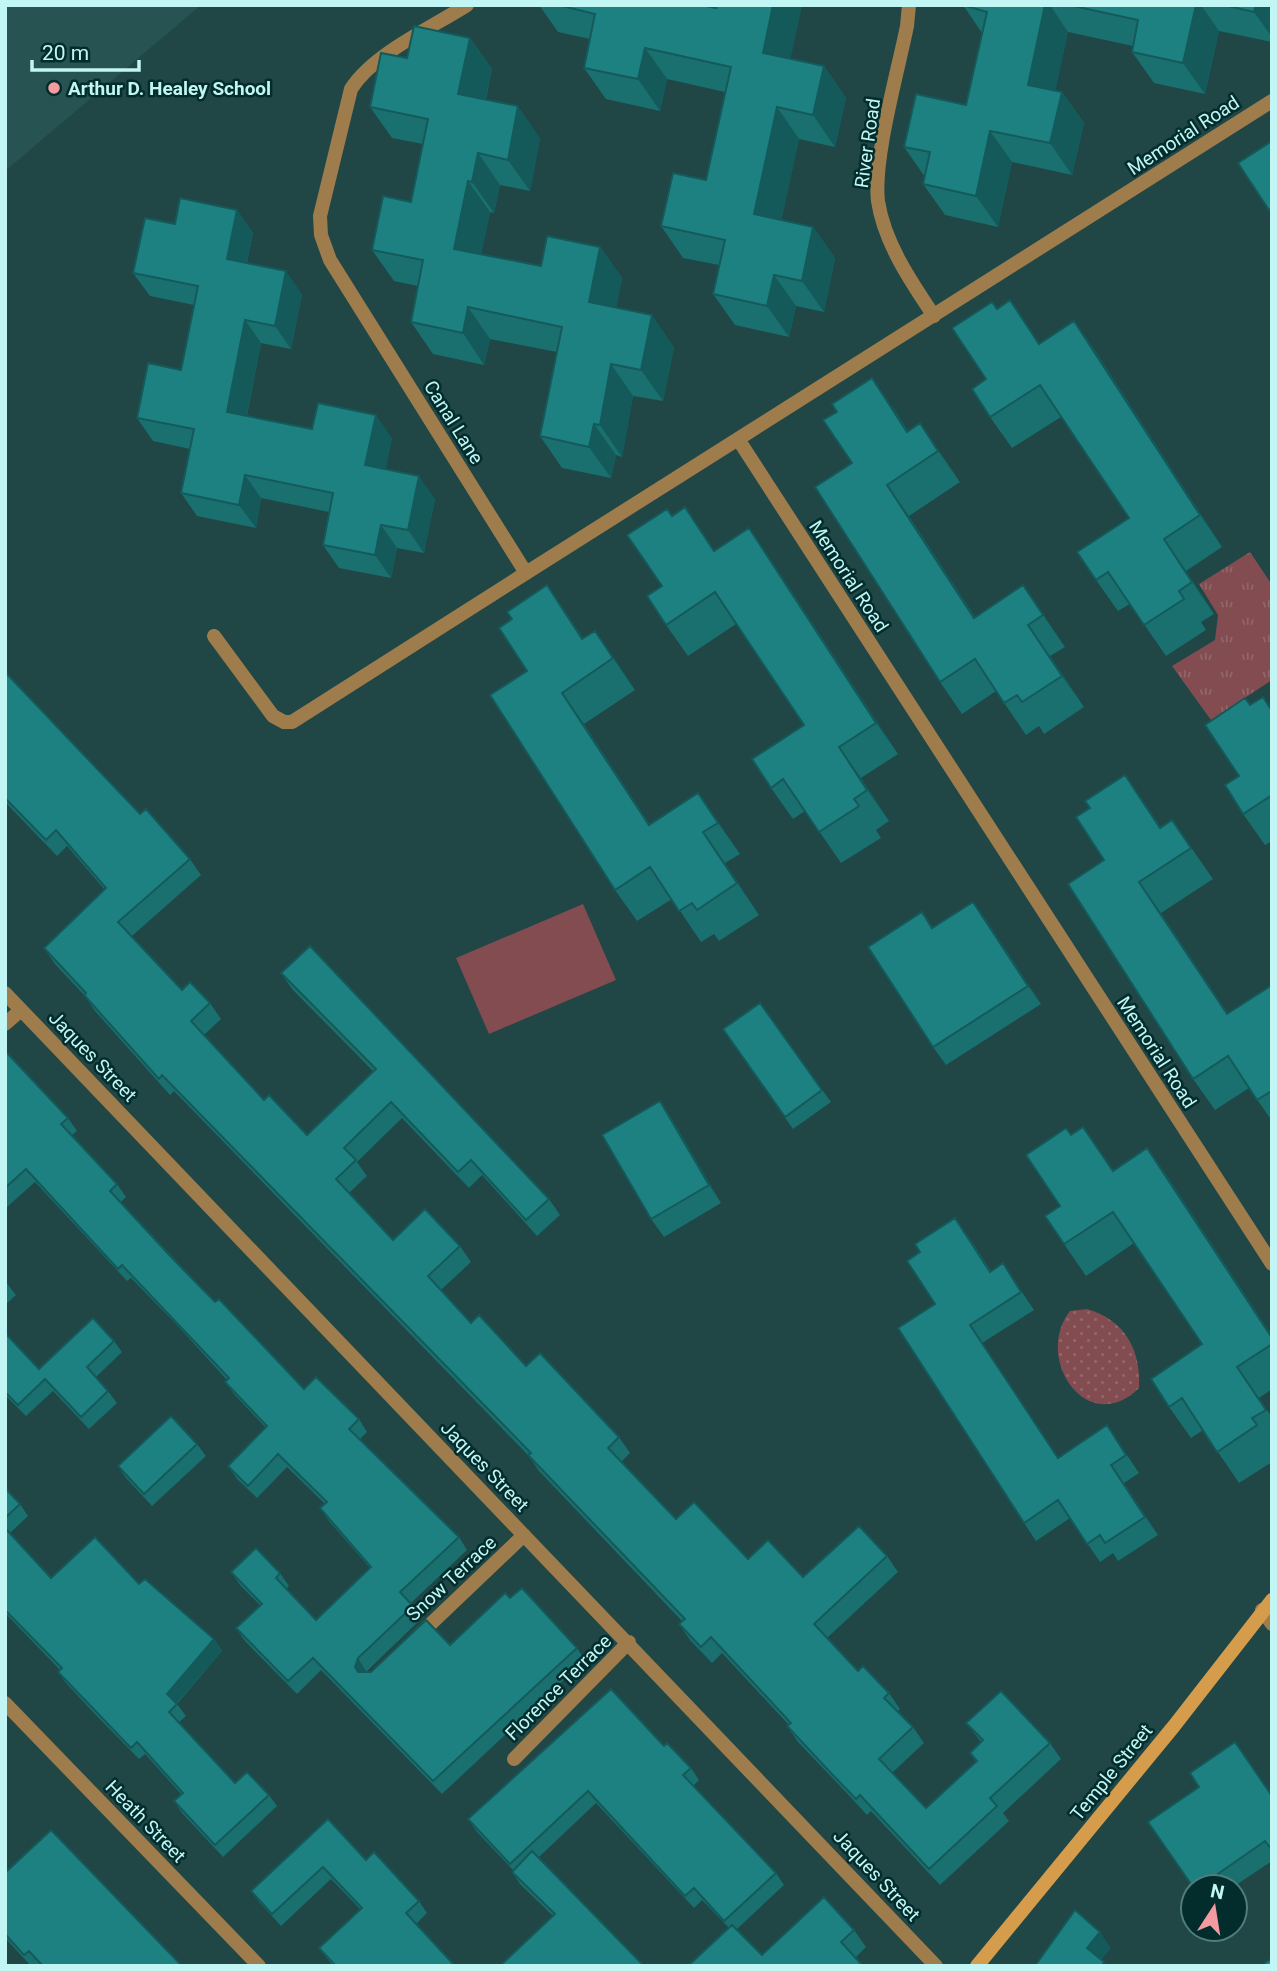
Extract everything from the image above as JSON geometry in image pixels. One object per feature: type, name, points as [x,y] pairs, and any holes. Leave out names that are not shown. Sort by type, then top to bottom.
[{"type":"street","name":"Canal Lane","points":[[467,5],[376,62],[356,82],[345,106],[321,208],[323,244],[526,573]]},
{"type":"street","name":"River Road","points":[[909,5],[879,167],[878,201],[883,222],[902,263],[934,316]]},
{"type":"street","name":"Memorial Road","points":[[1272,101],[738,439],[1272,1264]]},
{"type":"street","points":[[214,636],[273,716],[284,722],[292,722],[738,439]]},
{"type":"street","name":"Jaques Street","points":[[5,993],[629,1642],[936,1966]]},
{"type":"street","points":[[5,1024],[21,1010]]},
{"type":"street","name":"Snow Terrace","points":[[402,1651],[524,1535]]},
{"type":"street","points":[[1267,1605],[1272,1624]]},
{"type":"street","name":"Temple Street","points":[[977,1966],[1174,1726],[1267,1605]]},
{"type":"street","name":"Florence Terrace","points":[[514,1759],[629,1642]]},
{"type":"street","name":"Heath Street","points":[[5,1703],[259,1966]]},
{"type":"shaded area","name":"Arthur D. Healey School","points":[[5,5],[201,5],[5,171]]},
{"type":"green space","points":[[1250,552],[1272,585],[1272,680],[1211,720],[1172,666],[1215,640],[1218,615],[1199,584]]},
{"type":"green space","points":[[583,904],[616,980],[489,1034],[456,958]]},
{"type":"green space","points":[[1087,1309],[1100,1314],[1121,1329],[1133,1349],[1139,1374],[1139,1388],[1120,1401],[1101,1404],[1085,1398],[1071,1386],[1062,1369],[1058,1350],[1060,1330],[1070,1311]]},
{"type":"building","points":[[558,5],[702,5],[716,8],[717,5],[773,5],[763,53],[824,66],[813,115],[777,107],[754,214],[813,227],[802,281],[774,275],[767,306],[713,294],[725,240],[661,226],[673,173],[706,180],[731,67],[645,48],[638,79],[584,68],[595,14]]},
{"type":"building","points":[[963,5],[1045,5],[1028,85],[1062,92],[1050,143],[990,131],[976,196],[923,184],[930,152],[904,147],[916,94],[966,105],[987,12]]},
{"type":"building","points":[[1069,5],[1196,5],[1183,63],[1132,52],[1138,20]]},
{"type":"building","points":[[1224,5],[1256,5],[1254,12]]},
{"type":"building","points":[[414,26],[470,38],[458,94],[518,106],[508,160],[478,153],[472,182],[468,181],[454,249],[541,266],[547,236],[600,247],[589,302],[652,315],[641,370],[611,364],[600,425],[594,424],[589,447],[540,436],[562,327],[468,307],[463,333],[411,322],[423,260],[372,250],[383,196],[411,202],[428,119],[370,107],[381,53],[407,58]]},
{"type":"building","points":[[1272,141],[1272,208],[1269,210],[1238,163]]},
{"type":"building","points":[[180,198],[237,210],[227,259],[286,271],[275,326],[245,320],[227,412],[312,429],[318,403],[376,415],[365,465],[419,476],[408,530],[381,525],[375,555],[323,545],[333,493],[245,475],[239,505],[181,493],[194,429],[137,418],[148,363],[181,370],[198,286],[133,273],[145,218],[175,224]]},
{"type":"building","points":[[1010,300],[1039,344],[1074,321],[1200,515],[1164,539],[1192,582],[1179,591],[1184,599],[1144,625],[1108,572],[1096,580],[1077,552],[1129,518],[1040,385],[990,417],[972,389],[986,379],[952,328],[992,302],[997,309]]},
{"type":"building","points":[[872,378],[907,432],[920,423],[938,451],[887,485],[974,618],[1023,585],[1043,615],[1028,625],[1062,676],[1022,702],[1017,695],[1004,703],[975,659],[940,682],[815,487],[852,463],[823,420],[837,412],[832,404]]},
{"type":"building","points":[[685,507],[714,551],[749,528],[876,723],[839,747],[867,790],[854,799],[859,806],[819,832],[783,779],[771,788],[752,759],[804,725],[715,592],[666,625],[647,596],[662,586],[627,535],[667,509],[672,516]]},
{"type":"building","points":[[547,585],[582,639],[595,631],[613,658],[562,693],[649,825],[698,793],[718,823],[703,832],[737,883],[697,910],[692,903],[679,911],[650,867],[615,890],[490,695],[527,671],[499,628],[512,619],[507,612]]},
{"type":"building","points":[[5,672],[140,814],[146,809],[190,859],[118,922],[182,990],[190,982],[210,1003],[191,1021],[264,1100],[269,1095],[307,1135],[376,1069],[281,973],[310,946],[549,1199],[526,1220],[471,1160],[458,1172],[391,1102],[344,1148],[356,1160],[336,1179],[393,1240],[425,1209],[460,1246],[428,1276],[471,1323],[479,1315],[526,1366],[540,1353],[619,1437],[608,1448],[676,1519],[694,1502],[748,1559],[768,1540],[803,1577],[859,1526],[887,1556],[814,1624],[858,1671],[863,1666],[889,1693],[884,1698],[913,1727],[879,1759],[926,1808],[977,1761],[970,1753],[983,1740],[966,1723],[1001,1691],[1050,1743],[990,1798],[997,1806],[929,1869],[860,1795],[856,1799],[831,1773],[787,1726],[791,1723],[711,1637],[701,1647],[679,1624],[685,1619],[528,1455],[531,1453],[162,1075],[159,1079],[44,948],[106,888],[56,830],[46,840],[5,798]]},
{"type":"building","points":[[1263,697],[1272,711],[1272,795],[1243,814],[1225,785],[1239,776],[1205,725],[1245,698],[1250,705]]},
{"type":"building","points":[[1125,775],[1160,828],[1172,820],[1191,848],[1139,882],[1227,1014],[1272,985],[1272,1094],[1270,1092],[1257,1100],[1228,1056],[1193,1079],[1068,884],[1104,860],[1076,817],[1090,808],[1085,801]]},
{"type":"building","points":[[973,902],[1028,986],[933,1047],[868,947],[922,912],[932,928]]},
{"type":"building","points":[[760,1003],[822,1090],[785,1117],[723,1029]]},
{"type":"building","points":[[7,1053],[68,1118],[61,1124],[117,1184],[110,1191],[173,1259],[215,1302],[219,1299],[304,1389],[316,1377],[359,1419],[349,1429],[459,1537],[400,1592],[413,1606],[358,1658],[355,1667],[358,1672],[371,1672],[426,1620],[450,1645],[505,1593],[510,1598],[522,1588],[577,1648],[433,1781],[313,1658],[288,1681],[236,1628],[262,1604],[231,1572],[256,1548],[280,1573],[276,1578],[316,1620],[371,1567],[320,1508],[327,1502],[278,1454],[248,1486],[228,1466],[267,1426],[225,1382],[229,1378],[122,1265],[118,1269],[26,1169],[5,1188]]},
{"type":"building","points":[[660,1101],[709,1185],[651,1219],[602,1135]]},
{"type":"building","points":[[1083,1127],[1113,1171],[1147,1148],[1272,1338],[1272,1344],[1237,1367],[1266,1410],[1252,1418],[1257,1425],[1217,1452],[1182,1398],[1169,1407],[1151,1379],[1202,1344],[1113,1212],[1064,1244],[1045,1216],[1060,1206],[1026,1155],[1066,1128],[1071,1135]]},
{"type":"building","points":[[955,1218],[990,1272],[1003,1263],[1021,1292],[970,1325],[1058,1458],[1107,1425],[1126,1455],[1111,1465],[1145,1517],[1105,1543],[1100,1535],[1087,1544],[1058,1500],[1024,1523],[898,1328],[935,1304],[907,1261],[920,1252],[915,1244]]},
{"type":"building","points":[[93,1318],[114,1341],[87,1367],[108,1391],[81,1417],[45,1379],[18,1405],[5,1392],[5,1333],[39,1369]]},
{"type":"building","points":[[171,1416],[197,1444],[144,1494],[118,1466]]},
{"type":"building","points":[[5,1488],[20,1504],[5,1518]]},
{"type":"building","points":[[5,1528],[51,1578],[95,1537],[139,1584],[145,1579],[214,1639],[167,1694],[177,1704],[169,1712],[235,1783],[247,1772],[269,1795],[215,1845],[174,1801],[183,1793],[137,1742],[131,1748],[58,1672],[62,1668],[5,1610]]},
{"type":"building","points":[[611,1689],[664,1746],[667,1743],[691,1768],[683,1775],[776,1873],[724,1921],[694,1888],[685,1896],[588,1791],[510,1864],[468,1819]]},
{"type":"building","points":[[1235,1742],[1272,1796],[1272,1850],[1265,1841],[1219,1873],[1183,1873],[1148,1822],[1199,1787],[1190,1773]]},
{"type":"building","points":[[328,1819],[366,1860],[374,1852],[419,1901],[406,1913],[455,1966],[336,1966],[319,1948],[362,1908],[323,1867],[272,1914],[251,1891]]},
{"type":"building","points":[[51,1830],[182,1966],[43,1966],[29,1951],[24,1955],[5,1934],[5,1873]]},
{"type":"building","points":[[532,1851],[644,1966],[500,1966],[555,1914],[512,1872]]},
{"type":"building","points":[[824,1897],[854,1930],[841,1942],[863,1966],[688,1966],[732,1925],[762,1955]]},
{"type":"building","points":[[1075,1910],[1100,1932],[1087,1948],[1104,1962],[1101,1966],[1035,1966]]},
{"type":"building","points":[[1272,1958],[1272,1966],[1261,1966]]},
{"type":"place","name":"Arthur D. Healey School","points":[[54,88]]}]
